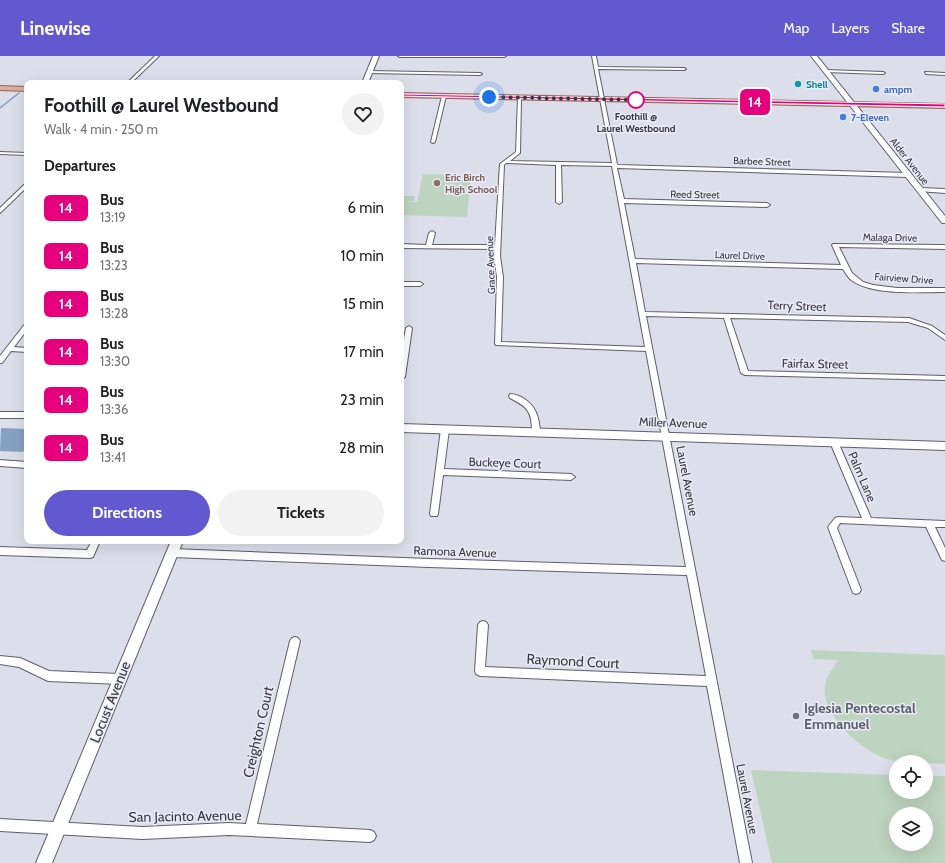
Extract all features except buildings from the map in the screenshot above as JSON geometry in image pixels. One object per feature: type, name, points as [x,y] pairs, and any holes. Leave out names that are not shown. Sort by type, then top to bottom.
[{"type":"main road","name":"Alder Avenue","points":[[814,56],[945,221]]},
{"type":"main road","points":[[0,88],[24,89]]},
{"type":"main road","points":[[404,95],[945,106]]},
{"type":"street","points":[[132,80],[157,56]]},
{"type":"street","points":[[365,80],[376,56]]},
{"type":"street","points":[[400,56],[504,56]]},
{"type":"street","name":"Laurel Avenue","points":[[594,56],[604,99],[690,571],[746,863]]},
{"type":"street","points":[[597,68],[684,70]]},
{"type":"street","points":[[826,71],[883,73]]},
{"type":"street","points":[[369,72],[480,74]]},
{"type":"street","points":[[926,73],[945,74]]},
{"type":"street","points":[[432,142],[444,96]]},
{"type":"street","points":[[503,162],[512,158],[518,153],[519,98]]},
{"type":"street","points":[[0,153],[24,154]]},
{"type":"street","name":"Barbee Street","points":[[503,162],[908,175]]},
{"type":"street","name":"Grace Avenue","points":[[503,162],[497,247],[497,264],[500,277],[498,344],[650,349]]},
{"type":"street","points":[[558,163],[559,202]]},
{"type":"street","points":[[0,211],[24,187]]},
{"type":"street","points":[[920,190],[945,191]]},
{"type":"street","name":"Reed Street","points":[[622,201],[767,205]]},
{"type":"street","points":[[429,246],[432,233]]},
{"type":"street","name":"Malaga Drive","points":[[835,245],[945,247]]},
{"type":"street","name":"Fairview Drive","points":[[835,245],[852,277],[864,284],[874,287],[945,290]]},
{"type":"street","points":[[404,246],[497,247]]},
{"type":"street","name":"Laurel Drive","points":[[633,261],[847,267]]},
{"type":"street","points":[[404,284],[420,284]]},
{"type":"street","name":"Terry Street","points":[[643,314],[909,320],[930,327],[945,338]]},
{"type":"street","name":"Fairfax Street","points":[[726,315],[745,373],[945,378]]},
{"type":"street","points":[[404,359],[409,328]]},
{"type":"street","points":[[0,361],[24,329]]},
{"type":"street","points":[[9,349],[24,350]]},
{"type":"street","points":[[513,396],[527,402],[533,410],[536,419],[536,432]]},
{"type":"street","points":[[0,414],[24,415]]},
{"type":"street","name":"Miller Avenue","points":[[404,428],[945,446]]},
{"type":"street","points":[[434,514],[444,429]]},
{"type":"street","name":"Palm Lane","points":[[834,442],[868,521]]},
{"type":"street","points":[[0,463],[24,465]]},
{"type":"street","name":"Buckeye Court","points":[[439,472],[571,478]]},
{"type":"street","points":[[856,590],[832,527],[838,520],[945,524]]},
{"type":"street","points":[[929,524],[945,557]]},
{"type":"street","points":[[0,551],[90,554],[95,544]]},
{"type":"street","name":"Ramona Avenue","points":[[174,547],[429,563],[690,571]]},
{"type":"street","name":"Locust Avenue","points":[[44,863],[174,547]]},
{"type":"street","name":"Raymond Court","points":[[483,624],[480,670],[712,681]]},
{"type":"street","name":"Creighton Court","points":[[250,830],[295,641]]},
{"type":"street","points":[[0,660],[20,664],[48,676],[120,678]]},
{"type":"street","name":"San Jacinto Avenue","points":[[0,825],[142,833],[208,829],[370,836]]},
{"type":"green space","points":[[423,174],[471,175],[467,217],[404,215],[404,202],[417,202]]},
{"type":"green space","points":[[404,196],[415,196],[414,201],[404,202]]},
{"type":"green space","points":[[811,650],[945,655],[945,764],[933,764],[933,755],[889,755],[889,759],[880,756],[856,741],[835,718],[828,706],[825,693],[827,678],[838,660],[813,659]]},
{"type":"green space","points":[[751,770],[889,775],[889,799],[933,799],[933,776],[945,776],[945,863],[772,863]]},
{"type":"water","points":[[1,428],[24,429],[23,452],[0,451]]},
{"type":"waterway","points":[[0,108],[19,93]]},
{"type":"bus line","name":"14","points":[[404,95],[945,106]]},
{"type":"place","name":"Shell","points":[[798,84]]},
{"type":"place","name":"ampm","points":[[876,89]]},
{"type":"place","name":"Foothill @ Laurel Westbound","points":[[636,100]]},
{"type":"place","name":"7-Eleven","points":[[843,117]]},
{"type":"place","name":"Eric Birch High School","points":[[437,183]]},
{"type":"place","name":"Iglesia Pentecostal Emmanuel","points":[[796,716]]},
{"type":"route","points":[[489,97],[638,100],[636,100]]}]
